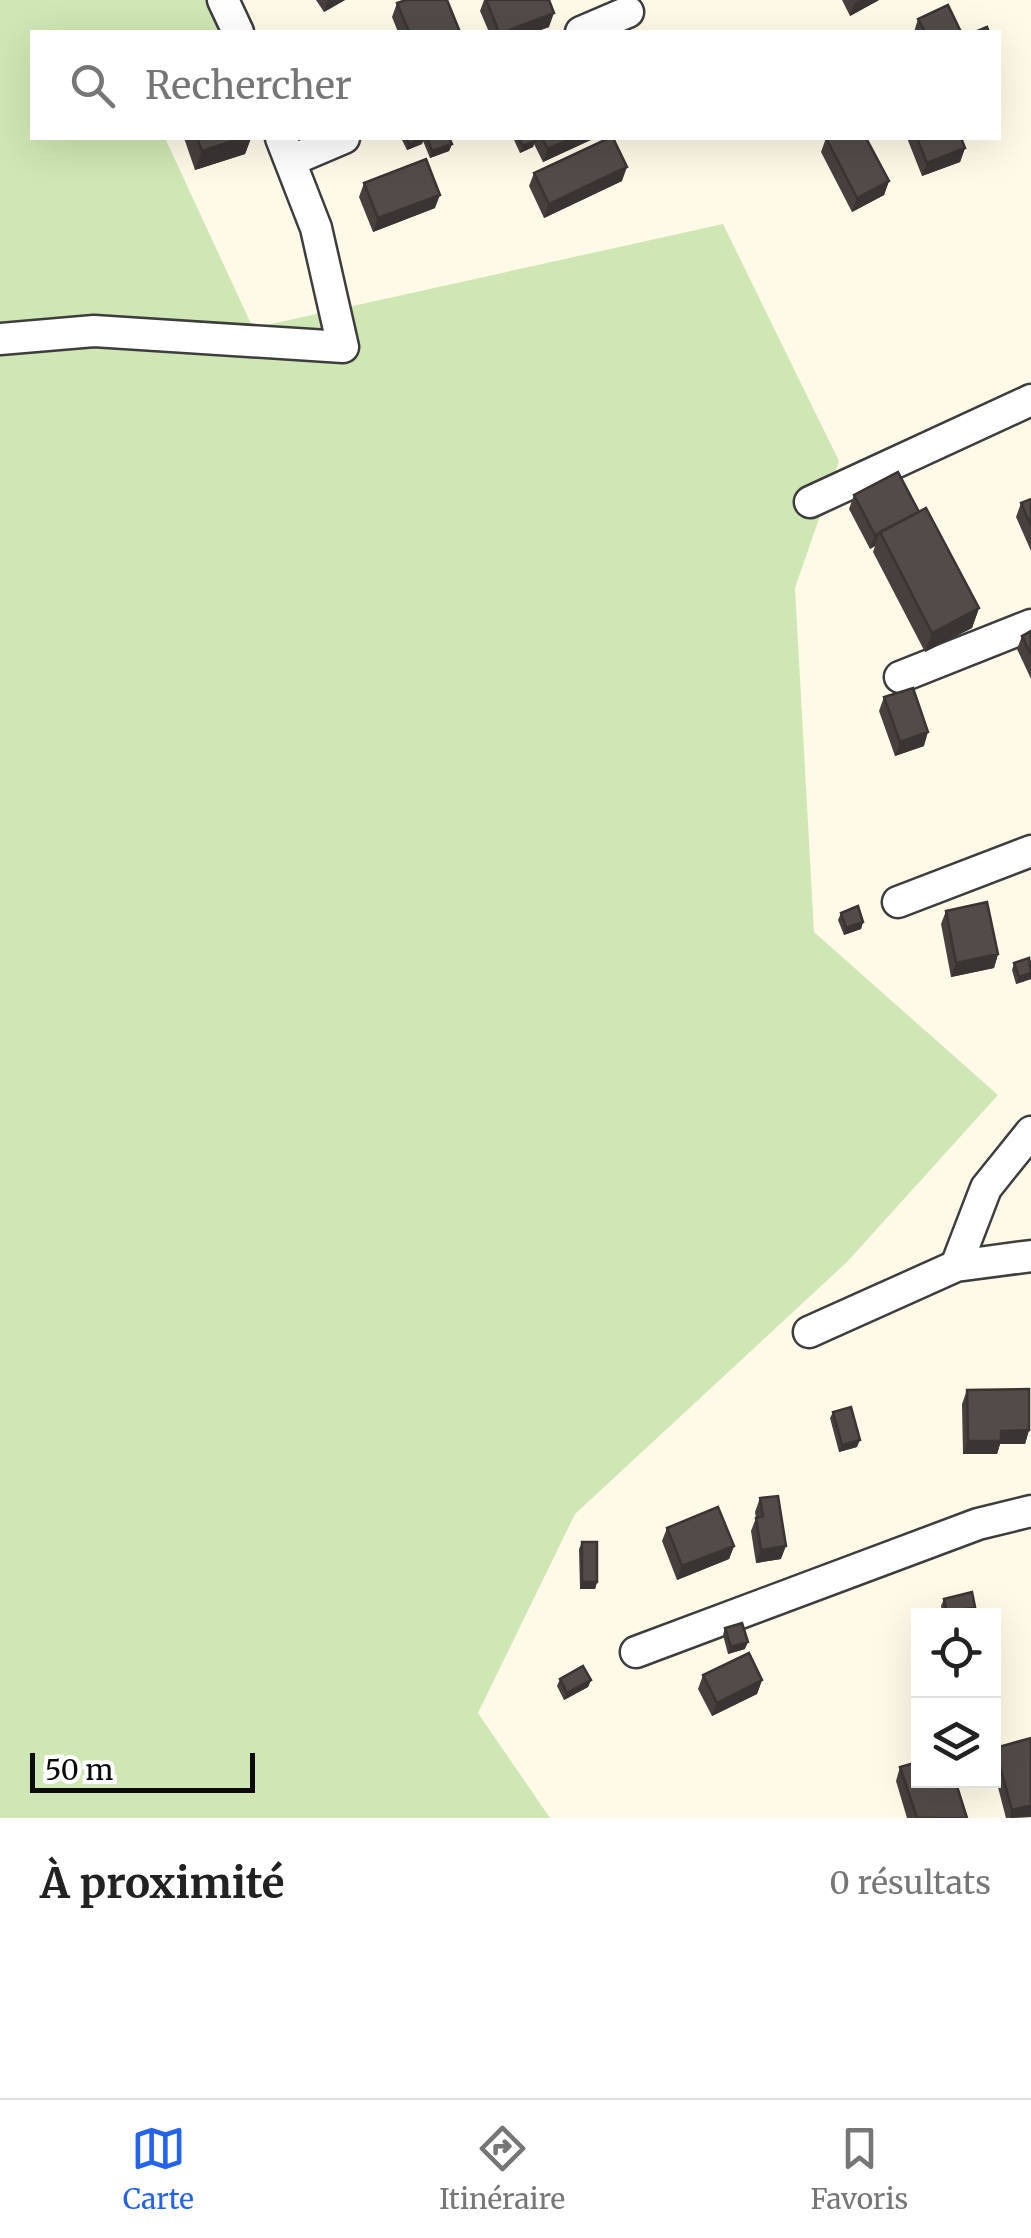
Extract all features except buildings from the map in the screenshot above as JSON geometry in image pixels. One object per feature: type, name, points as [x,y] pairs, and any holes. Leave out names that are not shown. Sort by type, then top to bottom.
[{"type":"street","points":[[223,0],[237,30]]},
{"type":"street","points":[[586,30],[628,12]]},
{"type":"street","points":[[0,339],[94,331],[343,346],[316,228],[286,149],[333,140]]},
{"type":"street","points":[[810,502],[1031,400]]},
{"type":"street","points":[[900,677],[1031,626]]},
{"type":"street","points":[[898,902],[1031,850]]},
{"type":"street","points":[[956,1266],[986,1188],[1031,1132]]},
{"type":"street","points":[[809,1332],[956,1266],[1031,1256]]},
{"type":"street","points":[[636,1652],[978,1524],[1031,1511]]},
{"type":"green space","points":[[0,0],[239,0],[248,30],[30,30],[30,140],[166,140],[253,328],[723,224],[839,461],[795,588],[814,932],[998,1095],[847,1262],[575,1514],[478,1713],[550,1818],[0,1818]]}]
